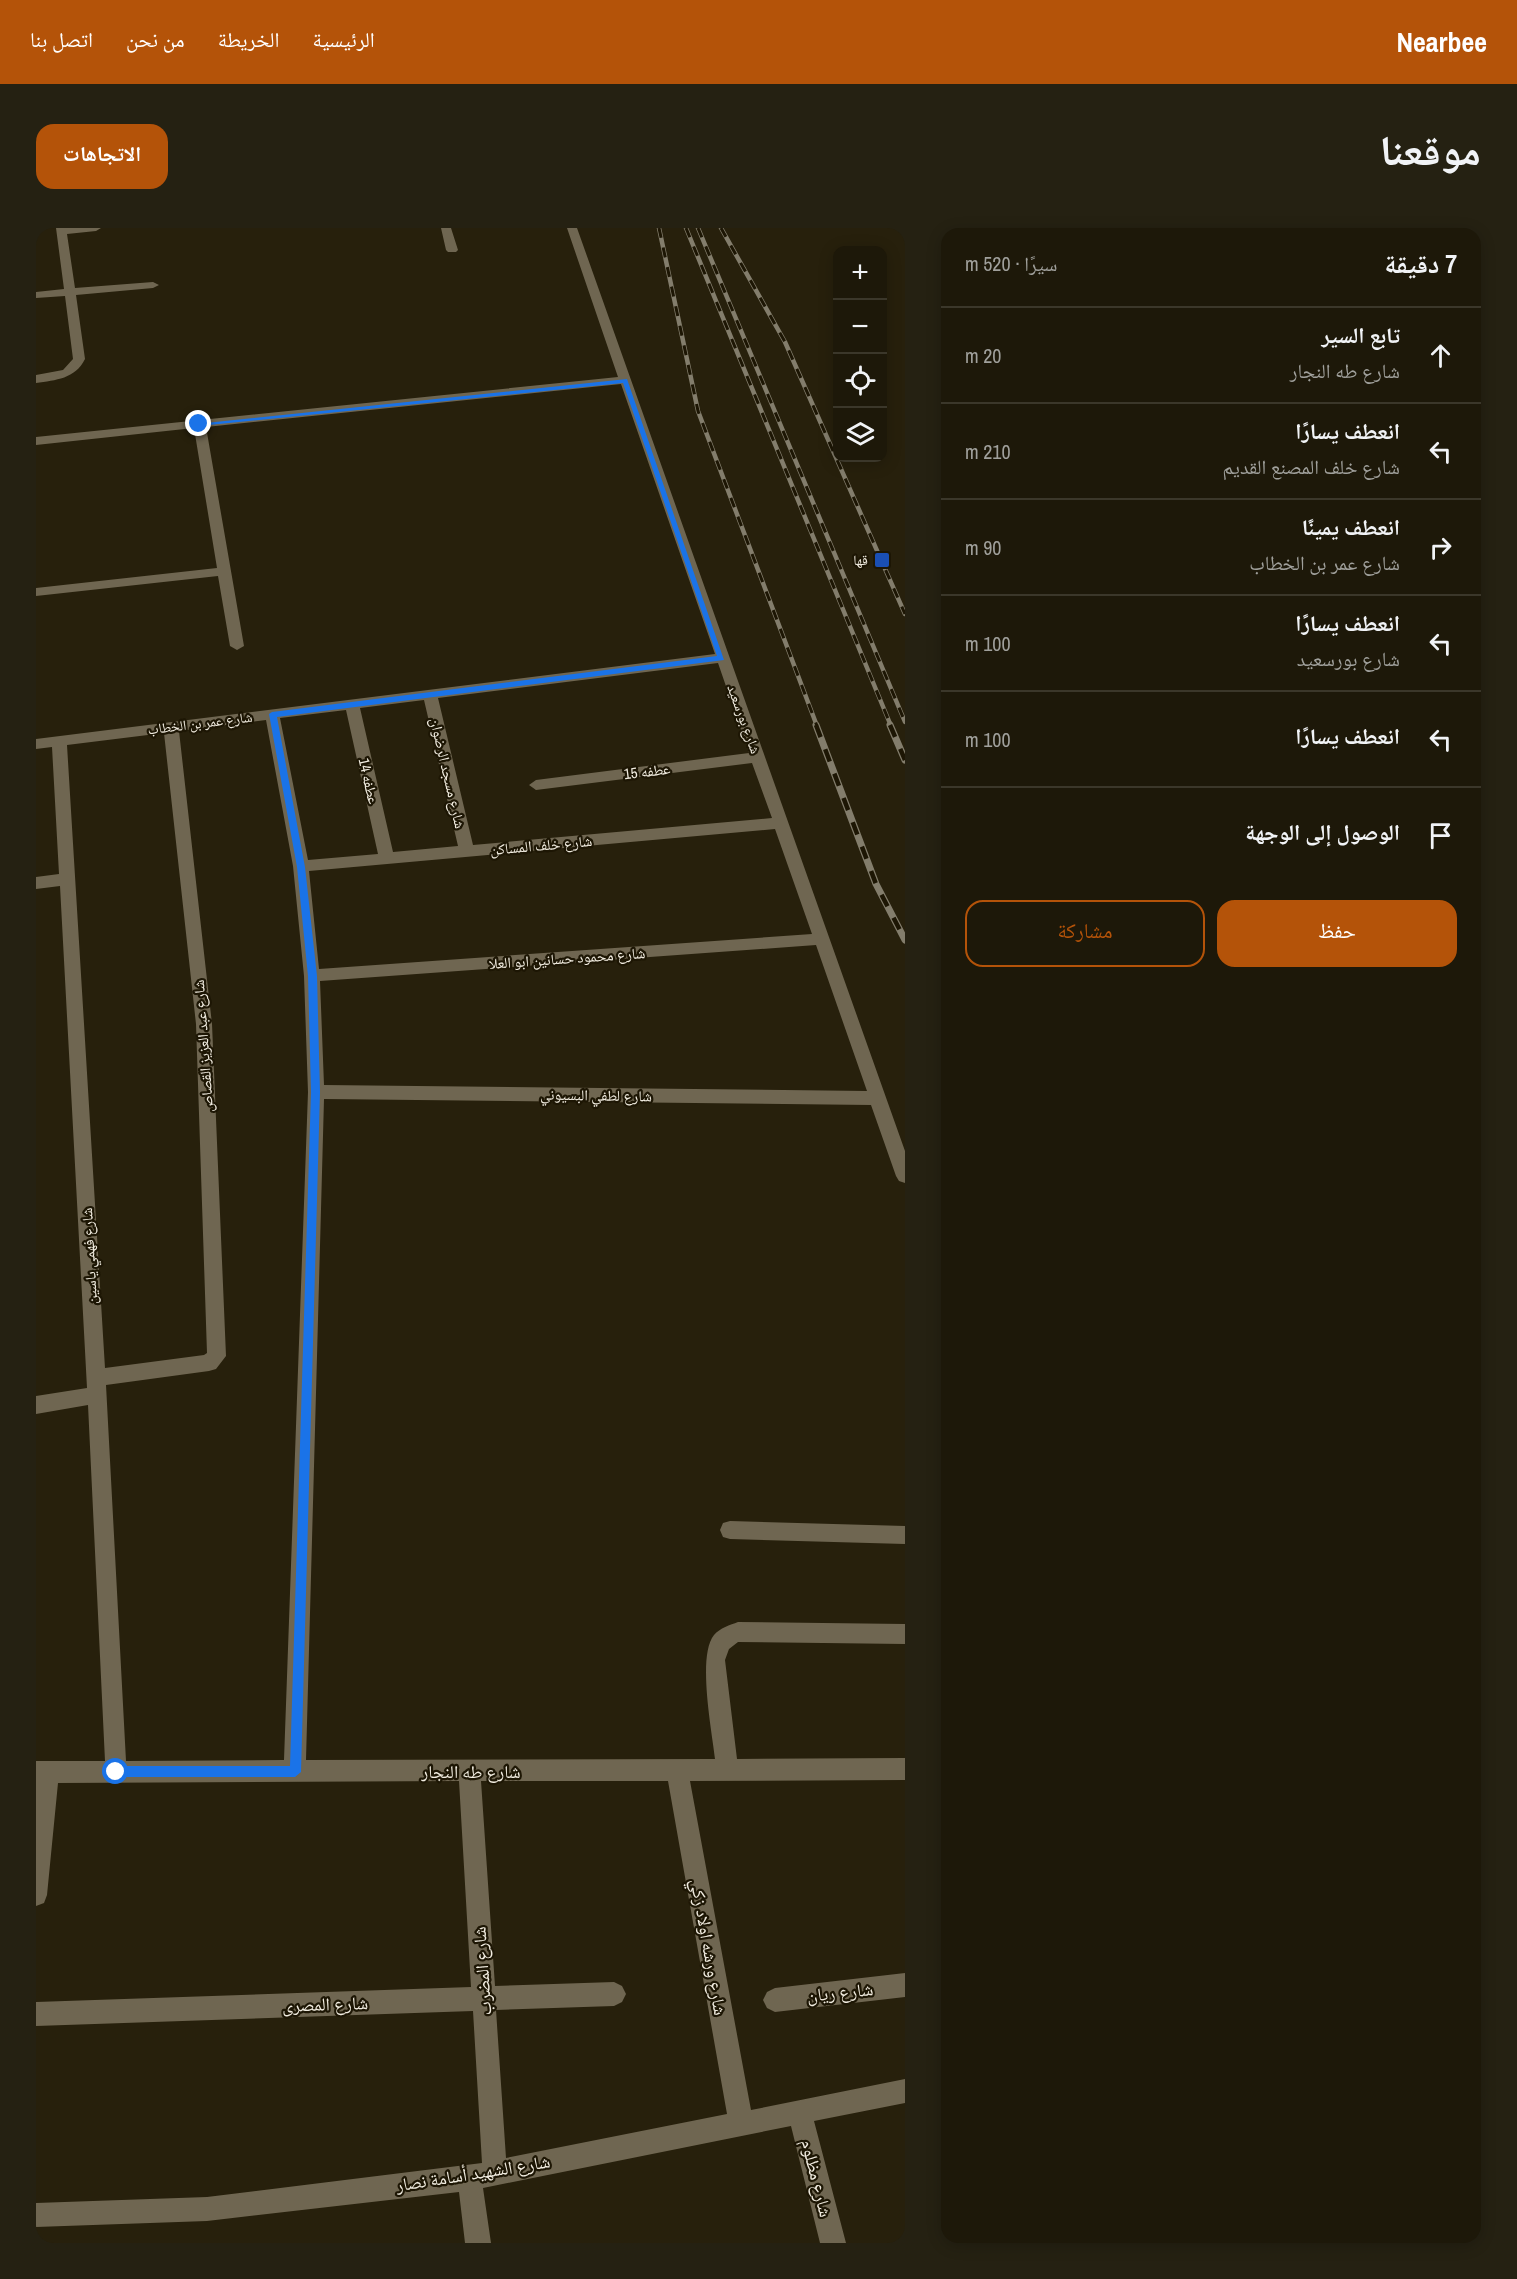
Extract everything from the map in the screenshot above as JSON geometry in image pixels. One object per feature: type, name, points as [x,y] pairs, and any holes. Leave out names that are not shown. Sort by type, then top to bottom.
[{"type":"street","points":[[36,379],[68,373],[77,366],[79,358],[61,229],[96,228]]},
{"type":"street","points":[[446,228],[452,250]]},
{"type":"street","name":"شارع بورسعيد","points":[[572,228],[905,1176]]},
{"type":"street","points":[[36,295],[153,285]]},
{"type":"street","points":[[36,441],[625,380]]},
{"type":"street","points":[[199,424],[237,646]]},
{"type":"street","points":[[36,592],[224,571]]},
{"type":"street","name":"شارع عمر بن الخطاب","points":[[36,744],[722,658]]},
{"type":"street","name":"شارع مسجد الرضوان","points":[[430,694],[467,851]]},
{"type":"street","name":"عطفه 14","points":[[352,704],[387,858]]},
{"type":"street","points":[[272,714],[301,867],[312,976],[316,1092],[295,1772]]},
{"type":"street","name":"شارع عبد العزيز القصاص","points":[[96,1386],[209,1363],[217,1356],[204,1024],[171,727]]},
{"type":"street","name":"شارع فهمي ياسين","points":[[60,741],[116,1772]]},
{"type":"street","name":"عطفه 15","points":[[536,785],[757,757]]},
{"type":"street","name":"شارع خلف المساكن","points":[[301,867],[780,823]]},
{"type":"street","points":[[36,883],[67,879]]},
{"type":"street","name":"شارع محمود حسانين ابو العلا","points":[[312,976],[821,939]]},
{"type":"street","name":"شارع لطفي البسيوني","points":[[316,1092],[877,1098]]},
{"type":"street","points":[[36,1405],[96,1386]]},
{"type":"street","points":[[729,1530],[905,1534]]},
{"type":"street","points":[[727,1770],[715,1660],[715,1650],[720,1641],[738,1632],[904,1638]]},
{"type":"street","name":"شارع طه النجار","points":[[42,1772],[905,1769]]},
{"type":"street","name":"شارع ورشه اولاد زكي","points":[[677,1770],[741,2124]]},
{"type":"street","name":"شارع المضرب","points":[[469,1771],[495,2172]]},
{"type":"street","points":[[36,1895],[42,1772]]},
{"type":"street","name":"شارع ريان","points":[[775,2000],[905,1985]]},
{"type":"street","name":"شارع المصرى","points":[[36,2014],[614,1994]]},
{"type":"street","name":"شارع الشهيد أسامة نصار","points":[[36,2215],[207,2209],[469,2178],[905,2091]]},
{"type":"street","name":"شارع مظلوم","points":[[800,2112],[833,2243]]},
{"type":"street","points":[[469,2178],[478,2243]]},
{"type":"railway","points":[[659,228],[698,411],[817,726]]},
{"type":"railway","points":[[686,228],[891,726]]},
{"type":"railway","points":[[698,228],[905,722]]},
{"type":"railway","points":[[721,228],[785,342],[905,614]]},
{"type":"railway","points":[[816,725],[876,884],[905,940]]},
{"type":"railway","points":[[890,725],[905,760]]},
{"type":"place","name":"قها","points":[[882,560]]},
{"type":"route","points":[[116,1772],[295,1772],[316,1092],[312,976],[301,867],[272,714],[722,658],[625,380],[199,424]]}]
